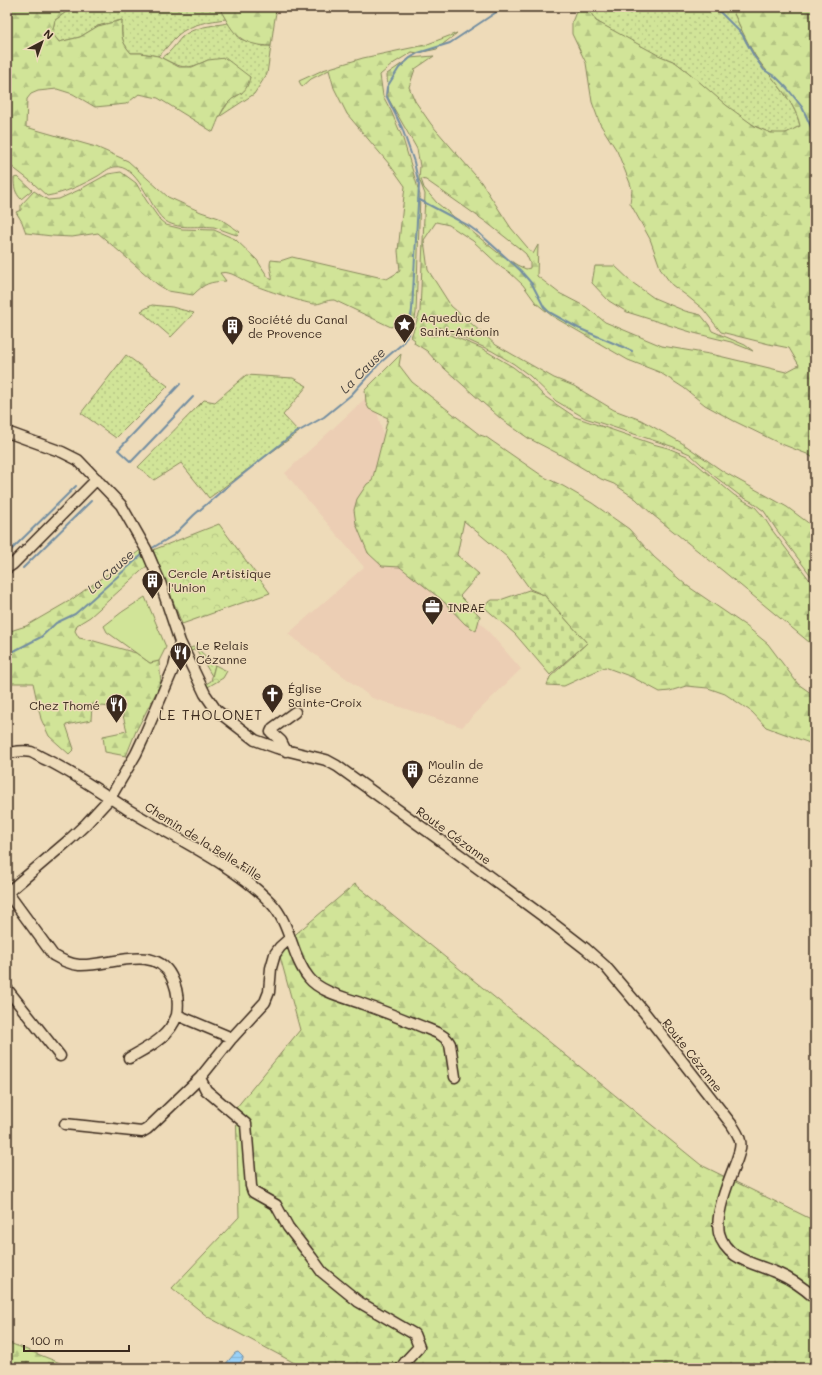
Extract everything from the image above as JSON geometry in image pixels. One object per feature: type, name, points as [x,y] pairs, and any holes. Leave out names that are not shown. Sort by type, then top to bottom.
[{"type":"street","name":"Route Cézanne","points":[[7,432],[69,455],[81,462],[121,505],[146,549],[180,642],[205,694],[216,710],[255,740],[286,750],[326,760],[337,766],[551,922],[605,966],[624,987],[732,1125],[741,1142],[721,1205],[719,1232],[724,1244],[732,1253],[742,1259],[778,1273],[796,1283],[815,1298]]},
{"type":"street","points":[[7,568],[13,564],[97,479]]},
{"type":"street","points":[[129,1058],[157,1042],[165,1035],[175,1022],[178,1004],[175,983],[170,974],[162,964],[142,958],[86,965],[79,965],[64,961],[53,955],[7,893],[80,830],[110,798],[129,767],[143,739],[174,667],[180,642]]},
{"type":"street","points":[[286,750],[281,741],[271,732],[273,728],[296,712]]},
{"type":"street","name":"Chemin de la Belle Fille","points":[[7,753],[19,751],[32,753],[58,766],[218,863],[254,887],[277,911],[284,923],[289,939],[309,979],[324,989],[402,1018],[446,1038],[450,1044],[455,1077]]},
{"type":"street","points":[[65,1124],[142,1132],[147,1129],[200,1078],[232,1038],[268,997],[271,968],[275,954],[289,939]]},
{"type":"street","points":[[7,989],[60,1056]]},
{"type":"street","points":[[177,1015],[232,1038]]},
{"type":"street","points":[[200,1078],[206,1090],[246,1124],[251,1186],[253,1192],[276,1205],[288,1227],[322,1272],[359,1302],[414,1334],[419,1347],[401,1368]]},
{"type":"shaded area","points":[[372,392],[412,544],[521,669],[462,727],[372,698],[288,634],[364,567],[285,473]]},
{"type":"green space","points":[[7,7],[73,7],[55,20],[52,33],[59,42],[80,37],[98,26],[122,20],[122,38],[131,53],[158,56],[179,67],[192,67],[208,60],[225,58],[250,77],[245,90],[230,101],[224,108],[213,132],[158,98],[139,94],[126,104],[95,107],[73,94],[57,89],[38,91],[31,94],[27,99],[26,127],[96,147],[128,161],[168,197],[201,212],[219,218],[240,232],[237,235],[214,227],[187,227],[168,223],[158,213],[136,179],[130,172],[122,168],[114,167],[108,169],[98,176],[67,191],[47,196],[7,163]]},
{"type":"green space","points":[[73,7],[209,7],[220,9],[226,19],[207,22],[188,28],[178,35],[158,56],[131,53],[127,49],[123,41],[122,20],[98,26],[80,37],[59,42],[52,33],[55,20]]},
{"type":"green space","points":[[209,7],[277,7],[271,46],[245,41],[234,32],[220,9]]},
{"type":"green space","points":[[578,7],[587,7],[596,21],[658,55],[675,62],[726,105],[756,127],[771,133],[786,133],[800,126],[797,116],[788,98],[756,57],[731,7],[815,7],[815,320],[813,332],[815,341],[815,388],[811,387],[815,398],[815,459],[734,421],[705,405],[684,388],[659,372],[628,360],[552,316],[536,303],[523,285],[509,272],[502,268],[473,241],[449,225],[436,222],[424,240],[428,270],[451,306],[496,345],[554,378],[574,386],[614,410],[641,420],[682,443],[724,472],[787,507],[815,528],[815,581],[764,511],[739,495],[713,475],[690,454],[674,447],[585,418],[556,401],[530,376],[514,364],[492,351],[439,327],[443,332],[481,348],[513,367],[527,378],[544,396],[575,417],[668,448],[687,456],[734,495],[755,507],[815,587],[815,647],[653,515],[636,499],[614,484],[601,479],[528,438],[501,419],[435,360],[427,351],[414,343],[415,340],[411,337],[420,312],[425,194],[419,179],[420,166],[417,149],[388,98],[387,74],[410,58],[434,56],[415,69],[409,87],[415,101],[431,124],[481,182],[511,228],[533,254],[538,245],[537,276],[559,293],[586,307],[605,322],[662,346],[715,355],[786,372],[799,365],[789,348],[721,332],[703,309],[672,285],[661,270],[650,239],[630,203],[632,190],[617,151],[600,124],[592,102],[586,63],[572,34],[572,22]],"holes":[[[421,179],[426,180],[486,222],[519,248],[526,254],[530,263],[530,268],[526,269],[517,265],[497,252],[437,203],[424,188]]]},
{"type":"green space","points":[[587,7],[731,7],[752,51],[793,107],[800,126],[786,133],[774,133],[760,128],[729,108],[687,71],[674,62],[657,55],[596,21]]},
{"type":"green space","points":[[228,23],[240,39],[262,46],[271,46],[267,74],[254,94],[219,117],[230,100],[242,93],[250,77],[208,60],[190,67],[185,67],[162,58],[181,38],[191,31],[203,27]]},
{"type":"green space","points":[[457,33],[437,49],[418,53],[412,52],[394,63],[380,75],[383,96],[403,139],[420,195],[416,313],[415,318],[408,325],[396,324],[391,327],[334,300],[312,304],[256,286],[224,272],[220,273],[226,281],[208,284],[193,295],[168,291],[157,284],[98,233],[72,237],[26,233],[16,212],[21,210],[21,205],[34,191],[48,200],[59,199],[108,174],[121,172],[136,183],[160,220],[166,225],[182,229],[214,230],[235,239],[257,260],[268,277],[272,280],[270,266],[271,260],[280,261],[292,257],[387,279],[400,271],[398,251],[405,186],[390,165],[347,114],[334,88],[329,70],[311,79],[302,87],[299,81],[323,70],[363,58],[425,45]]},
{"type":"green space","points":[[18,177],[32,190],[21,199],[16,192],[14,184],[14,178]]},
{"type":"green space","points":[[595,266],[615,266],[633,283],[654,298],[685,311],[701,315],[712,331],[745,345],[753,351],[731,342],[694,333],[627,312],[609,301],[592,283]]},
{"type":"green space","points":[[152,305],[172,307],[194,313],[171,337],[141,311]]},
{"type":"green space","points":[[401,354],[399,365],[412,382],[480,435],[486,437],[544,477],[592,503],[629,529],[654,557],[686,585],[746,626],[768,644],[798,684],[815,696],[815,745],[766,727],[752,712],[725,694],[708,688],[686,686],[670,691],[660,692],[632,677],[605,667],[564,686],[547,685],[550,677],[587,643],[544,595],[530,589],[507,557],[464,521],[457,555],[479,574],[460,596],[480,616],[476,631],[465,624],[442,600],[400,567],[382,566],[368,553],[356,524],[354,510],[357,499],[367,484],[372,481],[388,418],[369,409],[366,403],[365,390]]},
{"type":"green space","points":[[126,355],[168,386],[116,438],[81,413]]},
{"type":"green space","points":[[246,375],[293,378],[307,386],[283,415],[299,432],[209,498],[181,463],[154,480],[138,467],[204,400],[215,402]]},
{"type":"green space","points":[[219,524],[270,593],[182,624],[153,550]]},
{"type":"green space","points":[[142,549],[149,564],[90,617],[77,625],[75,631],[79,638],[136,653],[150,663],[159,661],[161,683],[136,731],[126,756],[105,752],[103,736],[127,731],[121,708],[92,705],[91,720],[66,725],[74,749],[69,754],[49,736],[41,719],[33,683],[7,683],[7,632],[26,626],[71,600]]},
{"type":"green space","points":[[529,590],[544,595],[587,643],[550,675],[515,634],[484,607],[492,600],[500,600]]},
{"type":"green space","points":[[145,597],[166,647],[159,661],[150,663],[107,632],[104,626]]},
{"type":"green space","points":[[193,647],[197,648],[215,665],[212,676],[196,649],[189,652],[188,649]]},
{"type":"green space","points":[[215,665],[227,671],[223,678],[206,688],[204,685],[211,681]]},
{"type":"green space","points":[[355,884],[701,1165],[815,1221],[815,1368],[304,1368],[208,1317],[172,1288],[239,1217],[236,1108],[300,1030],[278,949]]},
{"type":"green space","points":[[7,1342],[73,1368],[7,1368]]},
{"type":"water","points":[[238,1352],[243,1359],[236,1368],[224,1368],[235,1353]]},
{"type":"waterway","name":"La Cause","points":[[149,550],[174,535],[194,515],[223,490],[292,435],[324,417],[351,395],[380,363],[402,344],[408,334],[412,310],[419,185],[414,162],[402,128],[386,95],[387,87],[399,68],[410,58],[418,53],[450,43],[504,7]]},
{"type":"waterway","points":[[715,7],[742,34],[754,56],[764,70],[776,77],[787,88],[802,107],[812,129]]},
{"type":"waterway","points":[[418,199],[469,226],[480,234],[520,270],[532,284],[544,307],[549,312],[578,328],[632,351]]},
{"type":"waterway","points":[[180,384],[118,450],[131,462],[193,397]]},
{"type":"waterway","points":[[8,553],[76,486]]},
{"type":"waterway","points":[[23,568],[91,501]]},
{"type":"waterway","name":"La Cause","points":[[7,650],[14,651],[41,637],[56,623],[75,614],[144,553]]},
{"type":"place","name":"Aqueduc de Saint-Antonin","points":[[405,344]]},
{"type":"place","name":"Société du Canal de Provence","points":[[233,346]]},
{"type":"place","name":"Cercle Artistique l'Union","points":[[153,600]]},
{"type":"place","name":"INRAE","points":[[432,626]]},
{"type":"place","name":"Le Relais Cézanne","points":[[181,672]]},
{"type":"place","name":"Église Sainte-Croix","points":[[273,714]]},
{"type":"place","name":"Chez Thomé","points":[[116,724]]},
{"type":"place","name":"Moulin de Cézanne","points":[[413,790]]},
{"type":"district","name":"LE THOLONET","points":[[211,714]]}]
